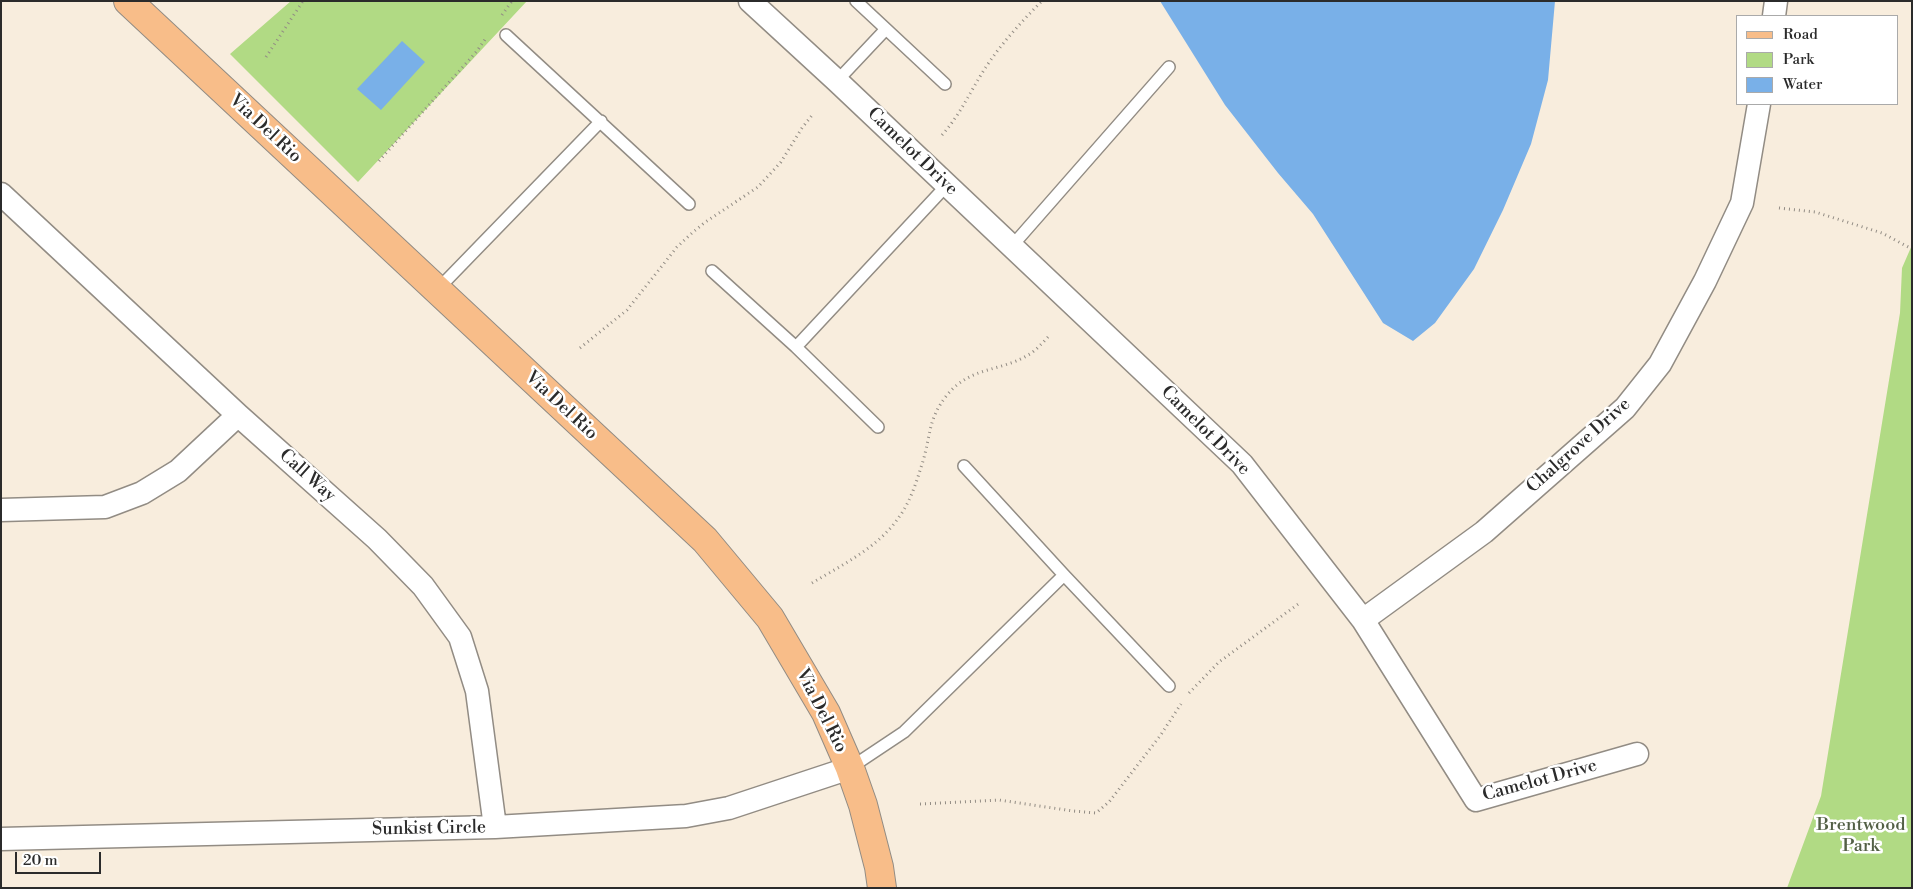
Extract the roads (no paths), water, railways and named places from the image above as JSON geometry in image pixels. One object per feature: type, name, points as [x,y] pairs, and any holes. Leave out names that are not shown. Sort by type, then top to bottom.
[{"type":"main road","name":"Via Del Rio","points":[[128,1],[706,540],[770,618],[826,713],[850,768],[863,805],[879,867],[882,888]]},
{"type":"street","name":"Camelot Drive","points":[[750,1],[838,81],[1242,464],[1363,620],[1476,800],[1637,754]]},
{"type":"street","points":[[1774,15],[1776,1]]},
{"type":"street","name":"Chalgrove Drive","points":[[1363,620],[1484,532],[1625,408],[1660,364],[1705,281],[1742,203],[1759,105]]},
{"type":"street","name":"Call Way","points":[[1,194],[238,414],[377,539],[423,586],[460,637],[476,691],[494,827]]},
{"type":"street","points":[[1,510],[105,507],[142,493],[178,471],[238,414]]},
{"type":"street","name":"Sunkist Circle","points":[[1,839],[494,827],[686,816],[729,808],[850,768]]},
{"type":"lane","points":[[856,1],[945,84]]},
{"type":"lane","points":[[838,81],[886,29]]},
{"type":"lane","points":[[506,35],[690,204]]},
{"type":"lane","points":[[1012,246],[1169,67]]},
{"type":"lane","points":[[437,290],[601,122]]},
{"type":"lane","points":[[796,347],[947,185]]},
{"type":"lane","points":[[712,271],[796,347],[878,427]]},
{"type":"lane","points":[[964,466],[1169,686]]},
{"type":"lane","points":[[850,768],[904,732],[1064,575]]},
{"type":"water","points":[[1160,1],[1555,1],[1548,80],[1531,144],[1503,210],[1474,269],[1435,323],[1413,341],[1383,323],[1313,214],[1225,105]]},
{"type":"water","points":[[402,41],[425,62],[381,110],[357,89]]},
{"type":"park label","name":"Brentwood Park","points":[[1861,836]]}]
